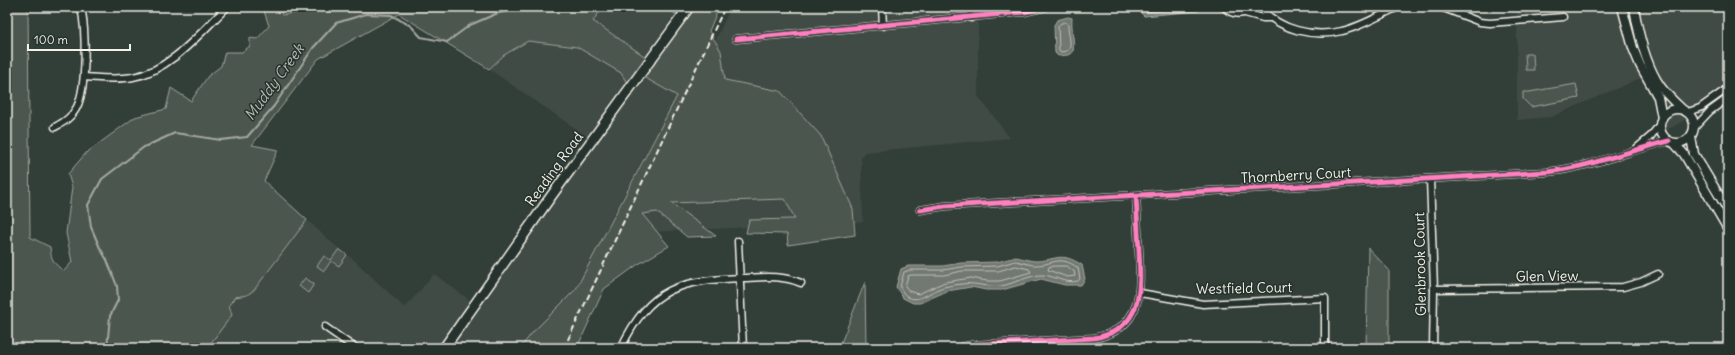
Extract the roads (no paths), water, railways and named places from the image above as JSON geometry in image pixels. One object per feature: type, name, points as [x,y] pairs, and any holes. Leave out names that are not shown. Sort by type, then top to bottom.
[{"type":"main road","name":"Reading Road","points":[[445,348],[552,195],[689,7]]},
{"type":"street","points":[[55,127],[64,122],[75,111],[81,97],[84,78],[84,25],[82,7]]},
{"type":"street","points":[[84,78],[123,78],[143,75],[153,71],[174,57],[227,7]]},
{"type":"street","points":[[882,7],[883,26]]},
{"type":"street","points":[[970,7],[971,18]]},
{"type":"street","points":[[736,39],[971,18],[1034,11],[1045,7]]},
{"type":"street","points":[[1224,7],[1235,14],[1245,13],[1258,17],[1271,18],[1300,31],[1325,33],[1341,32],[1354,28],[1398,7]]},
{"type":"street","points":[[1245,13],[1252,7]]},
{"type":"street","points":[[1260,7],[1271,18]]},
{"type":"street","points":[[1441,7],[1480,22],[1490,23],[1564,17]]},
{"type":"street","points":[[1622,7],[1633,48],[1640,65],[1658,97],[1662,134],[1684,154],[1728,229]]},
{"type":"street","points":[[1634,7],[1641,40],[1650,69],[1658,83],[1685,111],[1692,116],[1694,128]]},
{"type":"street","points":[[1661,121],[1670,110],[1685,111],[1700,108],[1728,88]]},
{"type":"street","points":[[1728,98],[1710,111],[1694,128],[1691,137],[1694,154],[1728,210]]},
{"type":"street","name":"Thornberry Court","points":[[920,210],[944,206],[1502,176],[1568,170],[1624,155],[1636,149],[1651,136],[1661,121]]},
{"type":"street","points":[[1671,142],[1683,142],[1691,137]]},
{"type":"street","name":"Thornberry Court","points":[[1636,149],[1671,142]]},
{"type":"street","name":"Glenbrook Court","points":[[1430,180],[1434,289],[1433,348]]},
{"type":"street","points":[[957,348],[972,345],[1021,345],[1094,338],[1109,334],[1118,329],[1132,314],[1140,294],[1136,196]]},
{"type":"street","points":[[738,241],[743,348]]},
{"type":"street","name":"Glen View","points":[[1434,289],[1623,287],[1641,282],[1658,274]]},
{"type":"street","points":[[621,348],[635,321],[652,302],[660,296],[688,284],[740,278],[782,277],[801,283]]},
{"type":"street","name":"Westfield Court","points":[[1140,294],[1203,304],[1325,298],[1325,348]]},
{"type":"street","points":[[325,327],[355,348]]},
{"type":"water","points":[[1140,7],[1200,7],[1198,11],[1144,16],[1140,12]]},
{"type":"water","points":[[1068,17],[1072,18],[1074,43],[1073,52],[1068,55],[1058,56],[1055,53],[1054,25],[1057,20]]},
{"type":"water","points":[[1016,257],[1031,261],[1059,257],[1069,258],[1082,265],[1085,279],[1081,285],[1065,285],[1041,279],[1002,290],[986,290],[971,287],[947,291],[920,303],[913,303],[903,298],[896,287],[901,269],[908,266],[943,266],[961,263],[997,262]]},
{"type":"waterway","name":"Muddy Creek","points":[[107,348],[110,316],[118,300],[117,286],[107,260],[91,227],[88,205],[102,179],[144,147],[175,133],[221,140],[247,137],[274,106],[313,48],[336,23],[366,14],[391,15],[411,26],[421,37],[447,42],[470,25],[498,13],[536,7]]},
{"type":"railway","points":[[564,348],[725,7]]}]
